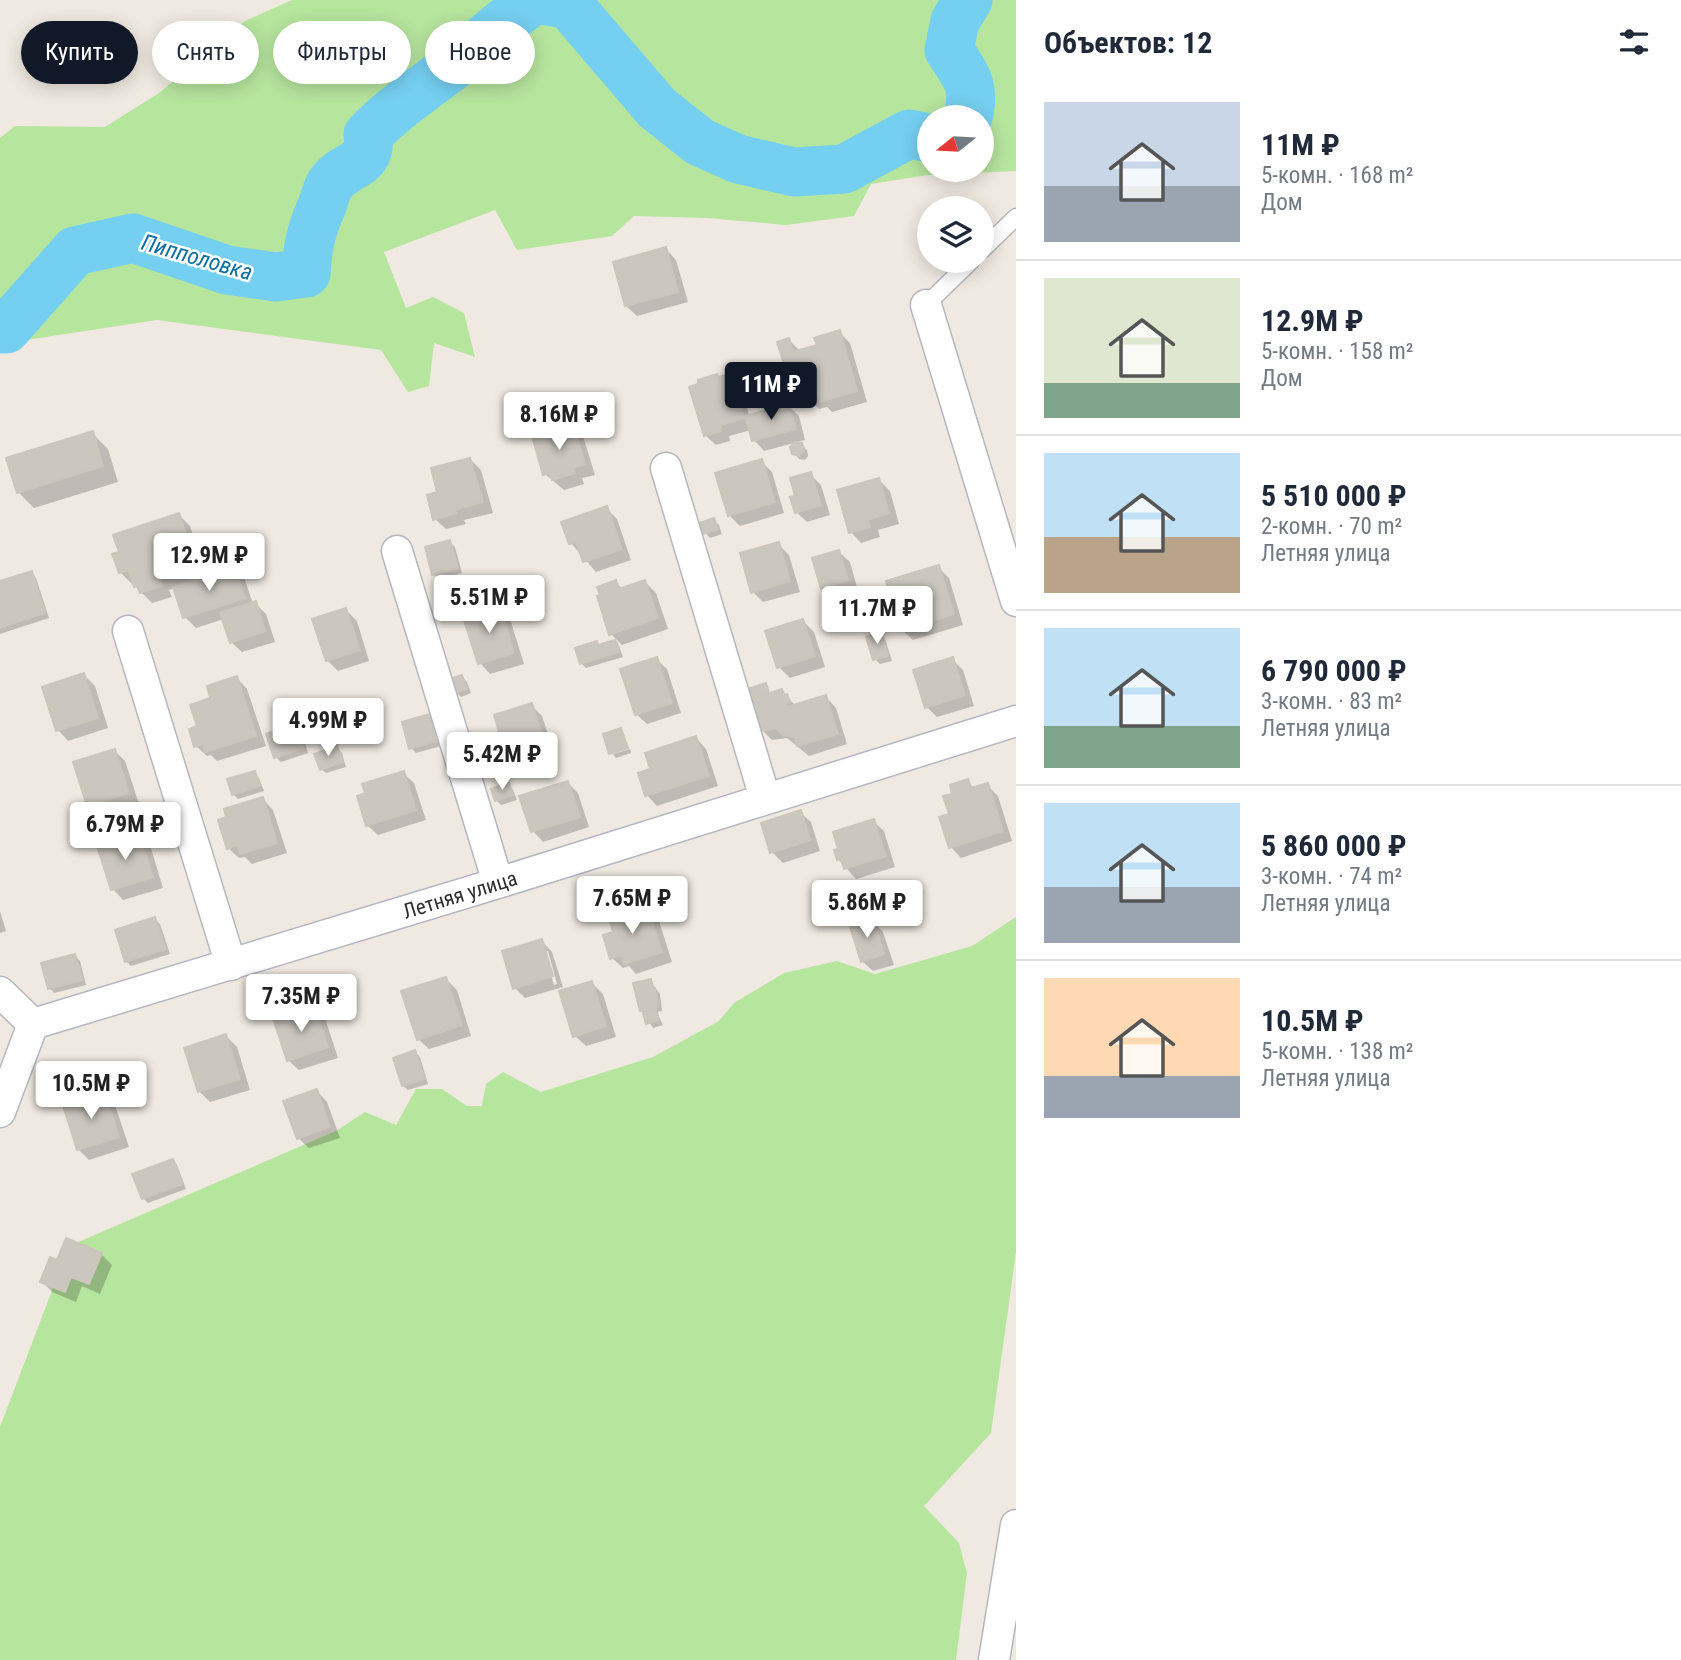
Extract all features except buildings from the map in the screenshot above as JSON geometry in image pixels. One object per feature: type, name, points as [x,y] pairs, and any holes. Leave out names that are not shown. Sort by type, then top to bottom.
[{"type":"street","points":[[926,305],[1016,601]]},
{"type":"street","points":[[666,468],[765,798]]},
{"type":"street","points":[[397,551],[498,884]]},
{"type":"street","points":[[128,631],[231,965]]},
{"type":"street","name":"Летняя улица","points":[[33,1024],[498,884],[1016,721]]},
{"type":"street","points":[[0,992],[33,1024],[0,1112]]},
{"type":"street","points":[[994,1660],[1016,1525]]},
{"type":"lane","points":[[994,238],[1016,217]]},
{"type":"lane","points":[[926,305],[959,273]]},
{"type":"green space","points":[[292,0],[1016,0],[1016,171],[994,172],[994,105],[917,105],[917,177],[871,184],[854,216],[786,225],[707,218],[634,216],[612,236],[517,250],[495,210],[384,252],[406,308],[433,297],[464,313],[475,357],[434,343],[429,386],[408,392],[381,350],[157,320],[0,344],[0,138],[15,126],[105,127],[170,84],[259,84],[259,21],[245,21]]},
{"type":"green space","points":[[1016,917],[1016,1252],[991,1433],[924,1506],[959,1543],[967,1573],[956,1660],[0,1660],[0,1427],[69,1246],[336,1131],[365,1112],[396,1125],[416,1089],[442,1089],[467,1106],[482,1106],[486,1084],[503,1072],[541,1092],[653,1057],[719,1021],[734,1003],[784,973],[837,961],[875,974],[972,946]]},
{"type":"waterway","name":"Пипполовка","points":[[0,329],[6,329],[75,251],[133,238],[227,270],[276,277],[306,273],[311,237],[328,187],[337,176],[366,154],[368,135],[514,14],[535,0]]},
{"type":"waterway","name":"Пипполовка","points":[[542,0],[569,5],[657,108],[700,142],[738,159],[794,172],[844,169],[909,134],[917,136]]},
{"type":"waterway","name":"Пипполовка","points":[[968,0],[955,21],[949,50],[965,74],[970,89],[970,105]]}]
